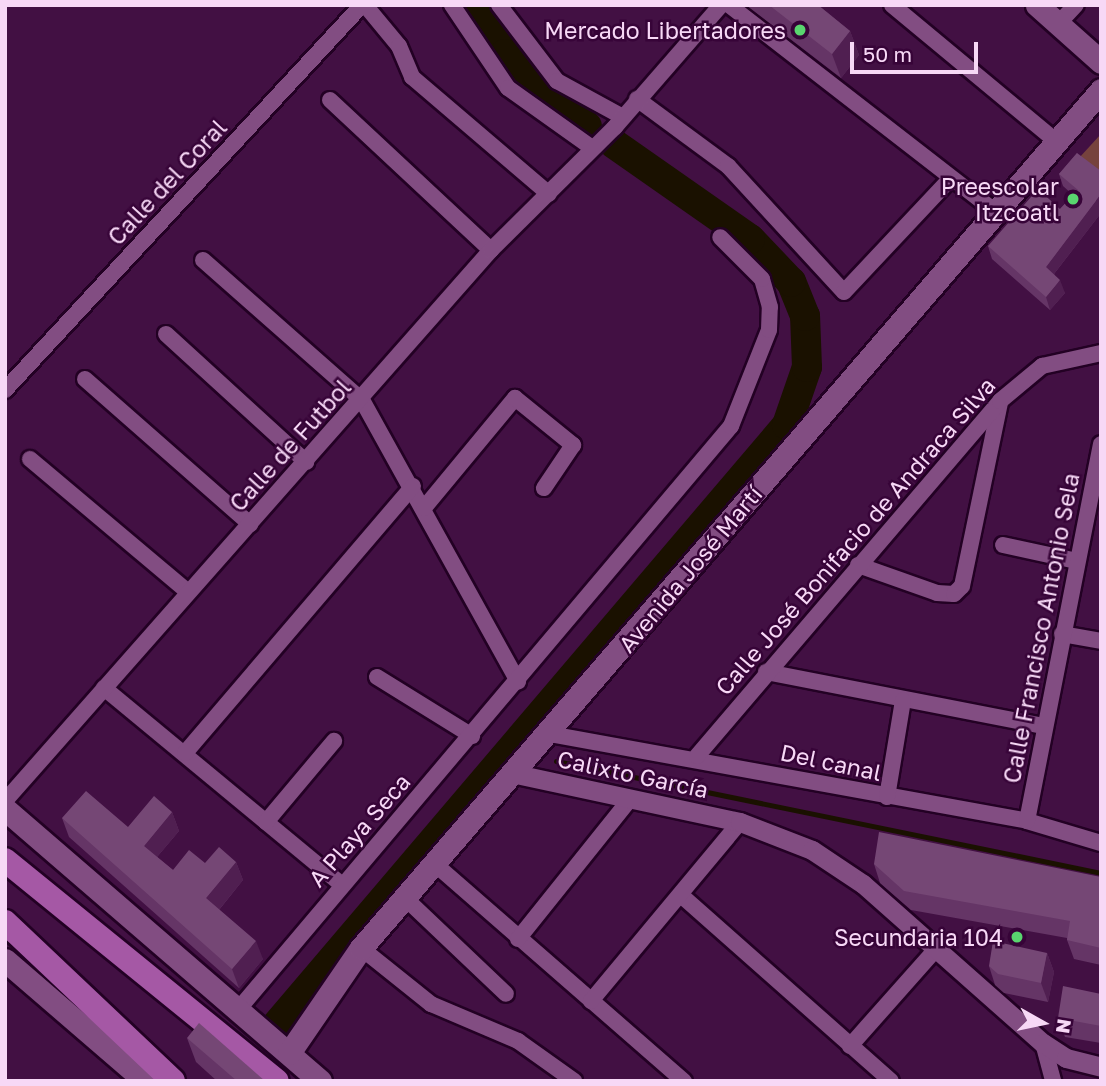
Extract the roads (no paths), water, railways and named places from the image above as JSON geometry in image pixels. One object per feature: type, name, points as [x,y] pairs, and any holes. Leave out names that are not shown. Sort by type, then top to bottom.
[{"type":"main road","points":[[1037,5],[1101,62]]},
{"type":"main road","name":"Avenida José Martí","points":[[289,1053],[361,948],[516,774],[1100,93]]},
{"type":"main road","points":[[5,809],[320,1081]]},
{"type":"main road","points":[[5,860],[276,1081]]},
{"type":"main road","points":[[5,922],[173,1081]]},
{"type":"main road","points":[[5,960],[144,1081]]},
{"type":"street","points":[[363,5],[399,46],[412,77],[550,194]]},
{"type":"street","name":"Calle del Coral","points":[[5,390],[363,5]]},
{"type":"street","points":[[452,5],[508,88],[592,149]]},
{"type":"street","points":[[499,5],[557,81],[619,122]]},
{"type":"street","name":"Calle de Futbol","points":[[5,801],[188,592],[362,400],[491,250],[550,194],[619,122],[721,5]]},
{"type":"street","points":[[729,5],[950,179],[998,213]]},
{"type":"street","points":[[892,5],[1057,142]]},
{"type":"street","points":[[1058,24],[1076,5]]},
{"type":"street","points":[[637,99],[728,166],[844,292],[950,179]]},
{"type":"street","points":[[330,100],[491,250]]},
{"type":"street","name":"A Playa Seca","points":[[237,1011],[341,884],[518,682],[731,426],[769,330],[770,307],[762,279],[720,237]]},
{"type":"street","points":[[203,260],[362,400],[413,486],[518,682]]},
{"type":"street","points":[[166,334],[306,462]]},
{"type":"street","name":"Calle José Bonifacio de Andraca Silva","points":[[697,756],[1000,401],[1042,366],[1101,353]]},
{"type":"street","points":[[85,379],[250,524]]},
{"type":"street","points":[[424,508],[515,398],[573,445],[544,488]]},
{"type":"street","points":[[858,565],[937,593],[954,594],[962,586],[1000,401]]},
{"type":"street","name":"Calle Francisco Antonio Sela","points":[[1027,821],[1077,561],[1095,499],[1101,444]]},
{"type":"street","points":[[30,458],[188,592]]},
{"type":"street","points":[[185,753],[413,486]]},
{"type":"street","points":[[1003,545],[1077,561]]},
{"type":"street","points":[[1062,634],[1101,641]]},
{"type":"street","points":[[766,672],[1044,726]]},
{"type":"street","points":[[377,677],[472,736]]},
{"type":"street","points":[[104,688],[341,884]]},
{"type":"street","points":[[887,797],[902,700]]},
{"type":"street","name":"Del canal","points":[[550,734],[697,756],[887,797],[1027,821],[1098,840]]},
{"type":"street","points":[[266,822],[334,741]]},
{"type":"street","name":"Calixto García","points":[[516,774],[740,822],[812,850],[937,948],[1043,1043],[1093,1066]]},
{"type":"street","points":[[519,939],[630,799]]},
{"type":"street","points":[[591,1001],[682,896],[740,822]]},
{"type":"street","points":[[436,865],[684,1081]]},
{"type":"street","points":[[682,896],[891,1081]]},
{"type":"street","points":[[405,898],[506,994]]},
{"type":"street","points":[[361,948],[431,1004],[518,1041],[574,1081]]},
{"type":"street","points":[[850,1046],[937,948]]},
{"type":"street","points":[[1043,1043],[1053,1081]]},
{"type":"waterway","points":[[470,5],[505,54],[587,126]]},
{"type":"waterway","points":[[274,1028],[787,425],[807,367],[805,316],[791,282],[750,239],[613,143]]},
{"type":"waterway","points":[[509,750],[514,751]]},
{"type":"waterway","points":[[556,761],[1101,873]]},
{"type":"place","name":"Mercado Libertadores","points":[[800,30]]},
{"type":"place","name":"Preescolar Itzcoatl","points":[[1073,199]]},
{"type":"place","name":"Secundaria 104","points":[[1017,937]]}]
